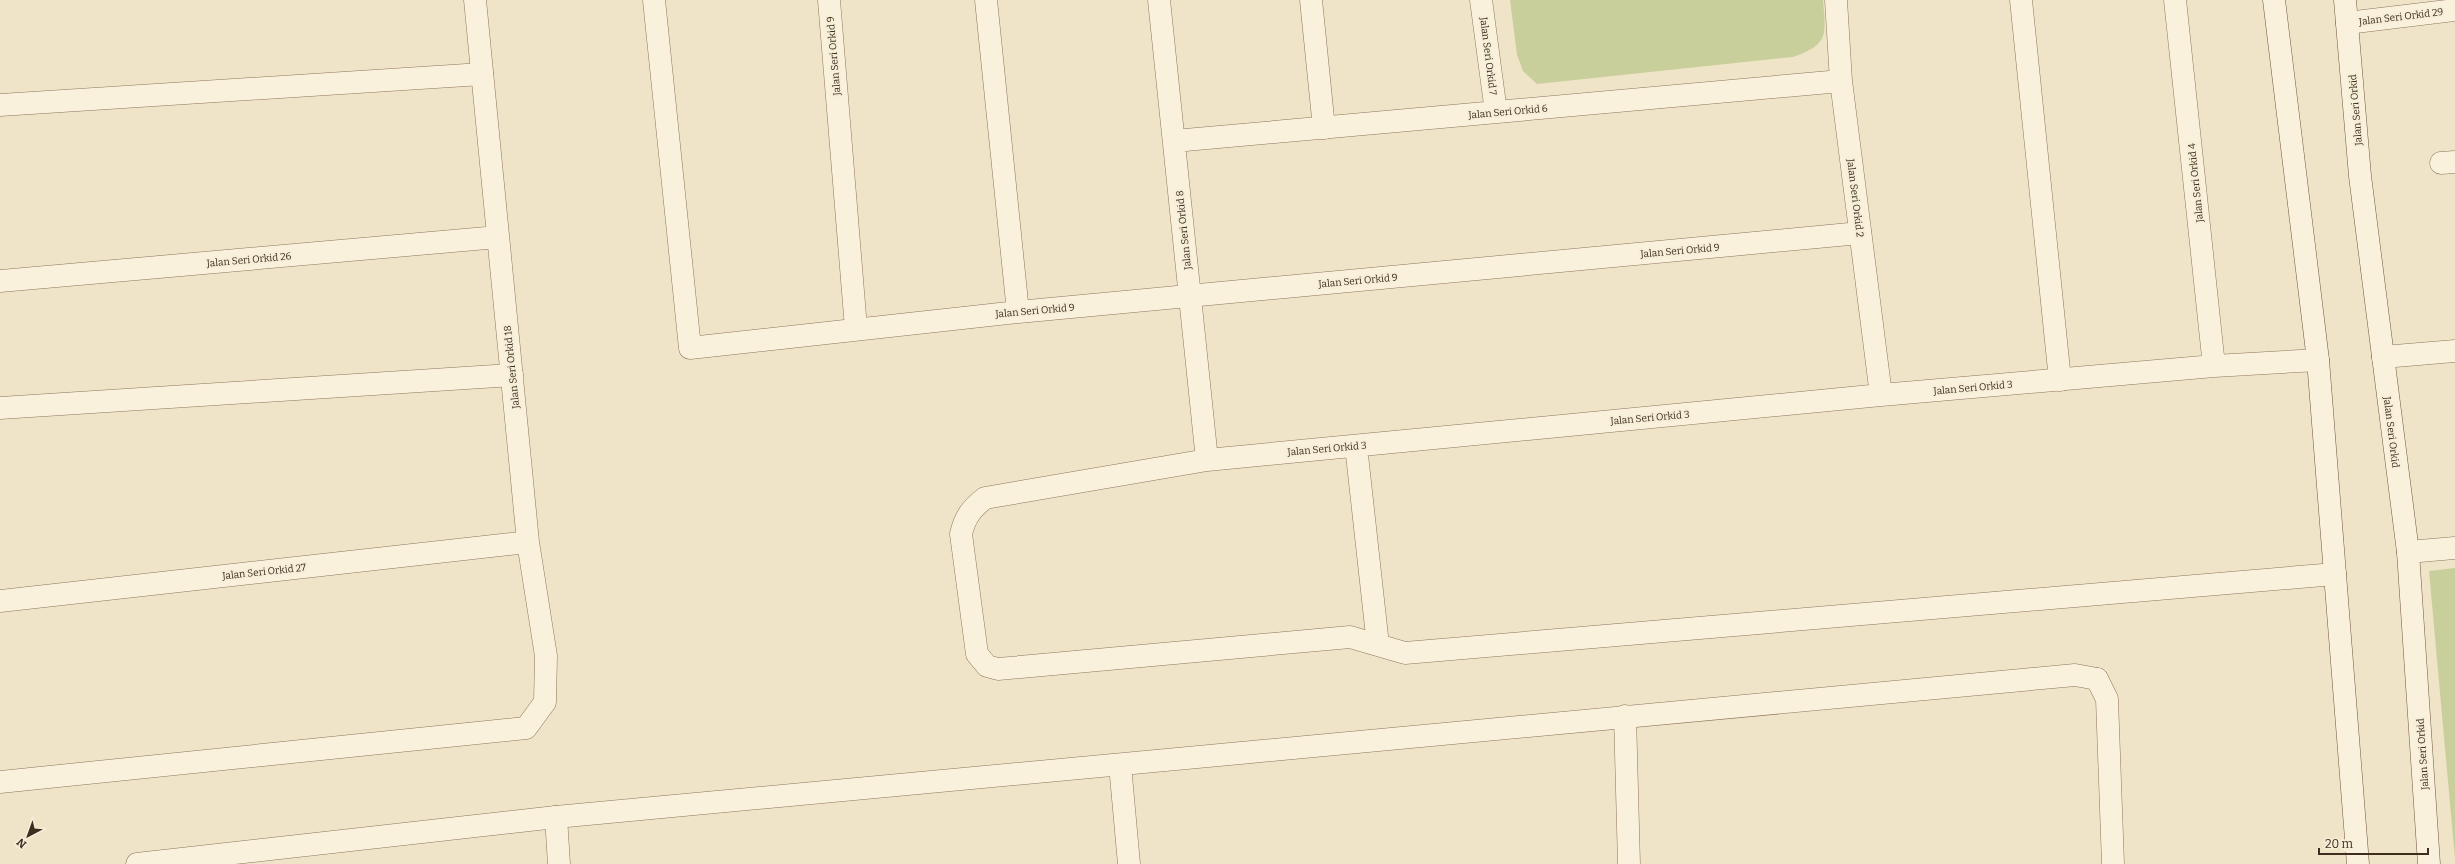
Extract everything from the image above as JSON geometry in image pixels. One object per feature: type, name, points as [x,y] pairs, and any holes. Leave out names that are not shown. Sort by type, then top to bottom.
[{"type":"street","name":"Jalan Seri Orkid 18","points":[[0,782],[526,728],[545,702],[546,663],[528,542],[475,0]]},
{"type":"street","name":"Jalan Seri Orkid 9","points":[[654,0],[690,348],[856,328],[1018,312],[1860,233]]},
{"type":"street","name":"Jalan Seri Orkid 9","points":[[829,0],[856,328]]},
{"type":"street","points":[[986,0],[1018,312]]},
{"type":"street","name":"Jalan Seri Orkid 8","points":[[1159,0],[1207,460]]},
{"type":"street","points":[[1311,0],[1324,128]]},
{"type":"street","name":"Jalan Seri Orkid 7","points":[[1481,0],[1496,112]]},
{"type":"street","name":"Jalan Seri Orkid 2","points":[[1836,0],[1841,81],[1881,396]]},
{"type":"street","points":[[2021,0],[2060,380]]},
{"type":"street","name":"Jalan Seri Orkid 4","points":[[2175,0],[2214,366]]},
{"type":"street","points":[[2274,0],[2318,360],[2358,864]]},
{"type":"street","name":"Jalan Seri Orkid","points":[[2345,0],[2360,176],[2408,552],[2429,864]]},
{"type":"street","name":"Jalan Seri Orkid 29","points":[[2347,23],[2455,10]]},
{"type":"street","points":[[0,105],[482,74]]},
{"type":"street","name":"Jalan Seri Orkid 6","points":[[1174,141],[1841,81]]},
{"type":"street","name":"Jalan Seri Orkid 26","points":[[0,280],[498,237]]},
{"type":"street","points":[[2383,357],[2455,350]]},
{"type":"street","name":"Jalan Seri Orkid 3","points":[[1378,645],[1350,638],[998,669],[987,666],[977,654],[961,534],[964,520],[971,509],[985,498],[1207,460],[2214,366],[2318,360]]},
{"type":"street","points":[[0,408],[512,375]]},
{"type":"street","points":[[1356,446],[1378,645],[1405,653],[2335,574]]},
{"type":"street","name":"Jalan Seri Orkid 27","points":[[0,601],[528,542]]},
{"type":"street","points":[[2408,552],[2455,548]]},
{"type":"street","points":[[137,864],[556,817],[2075,675],[2096,679],[2107,699],[2113,864]]},
{"type":"street","points":[[1624,716],[1629,864]]},
{"type":"street","points":[[1120,765],[1129,864]]},
{"type":"street","points":[[556,817],[559,864]]},
{"type":"green space","points":[[1510,0],[1823,0],[1825,22],[1823,37],[1819,43],[1813,48],[1793,57],[1537,84],[1523,71],[1517,55]]},
{"type":"green space","points":[[2455,568],[2455,859],[2429,571]]}]
